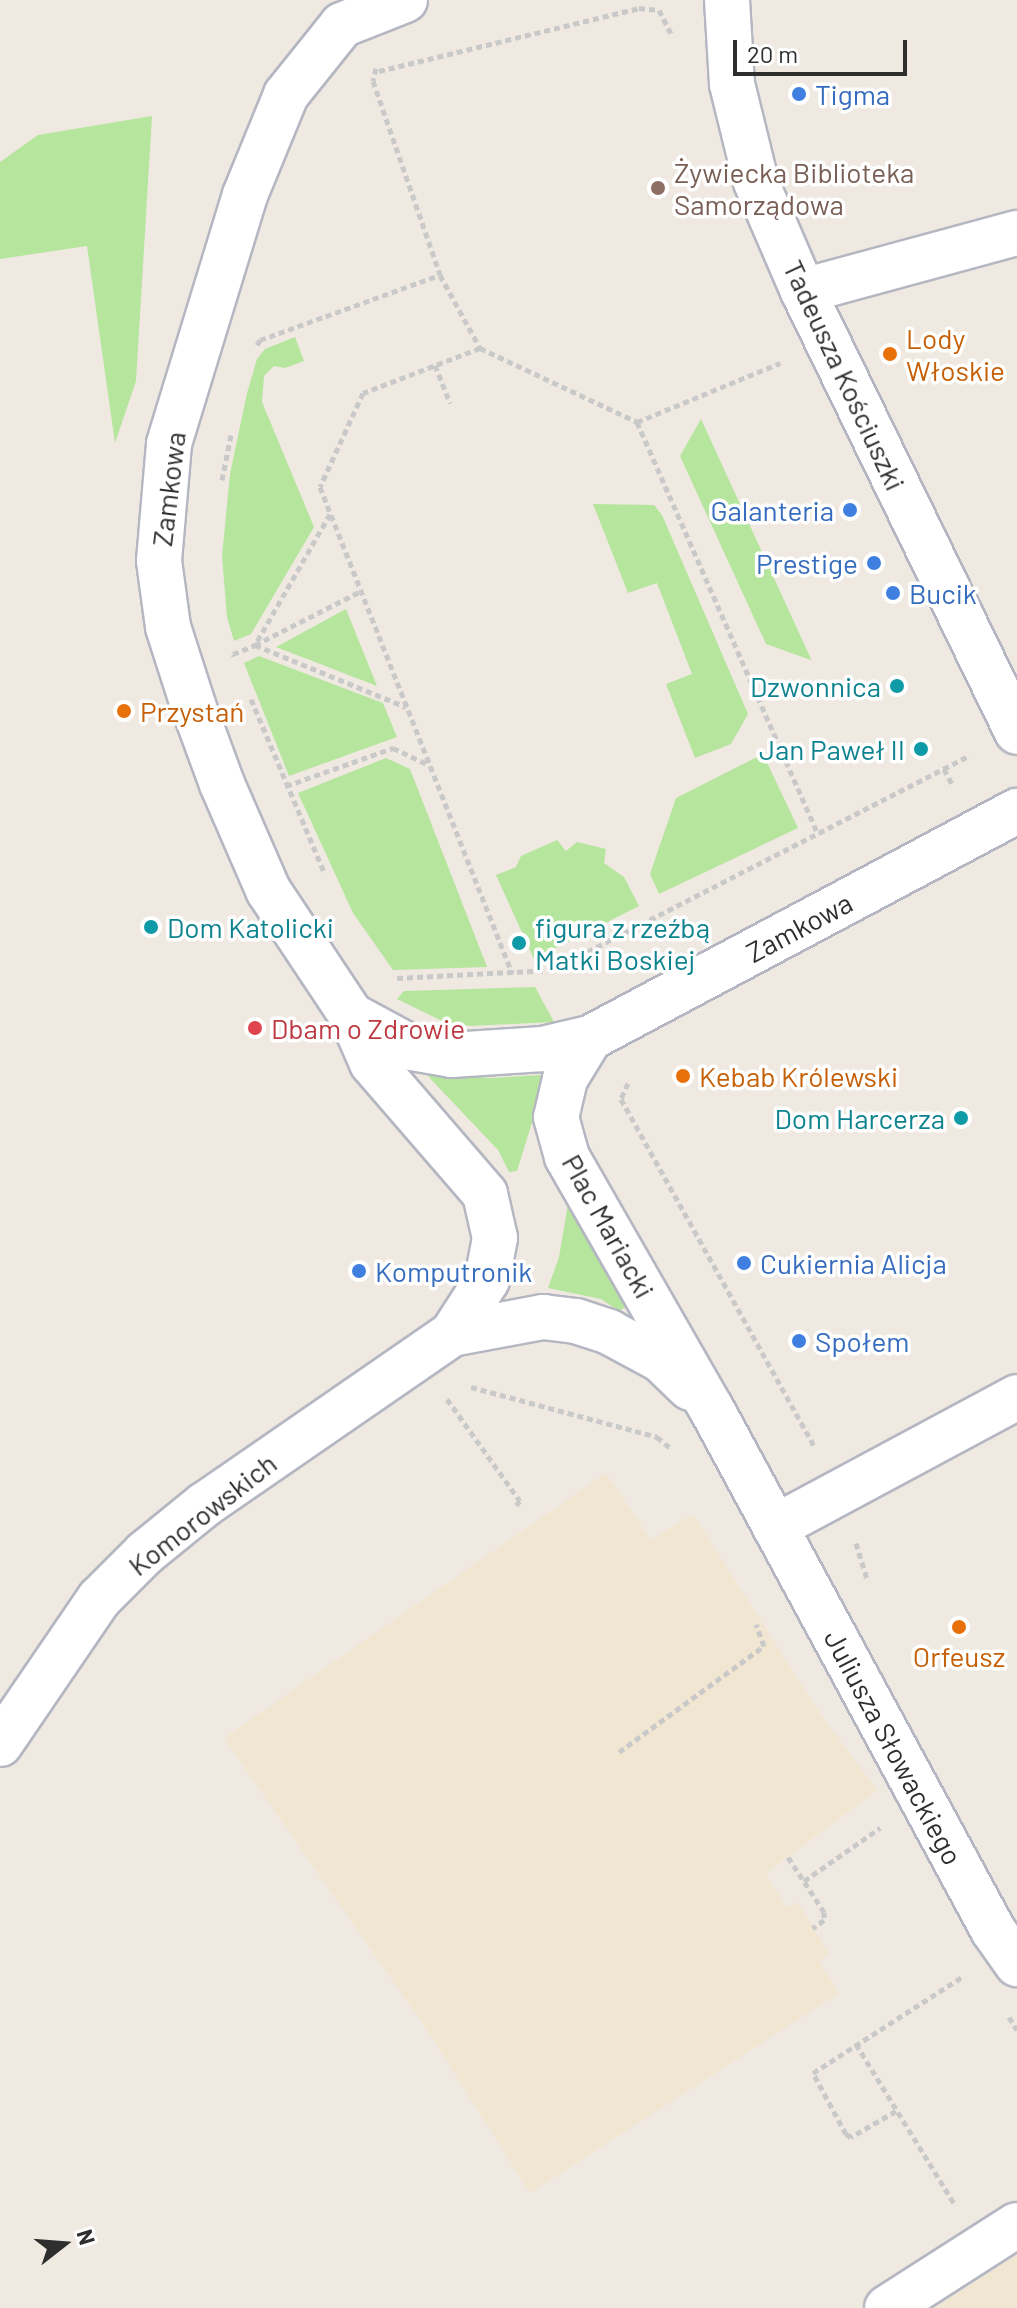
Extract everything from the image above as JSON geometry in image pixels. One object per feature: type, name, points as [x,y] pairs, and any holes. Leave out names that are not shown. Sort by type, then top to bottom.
[{"type":"street","name":"Zamkowa","points":[[405,0],[342,25],[286,95],[245,195],[169,444],[159,561],[168,627],[222,784],[268,890],[351,1015],[372,1063],[485,1194],[495,1238],[487,1280],[452,1334]]},
{"type":"street","name":"Tadeusza Kościuszki","points":[[727,0],[732,84],[756,182],[803,291],[1017,732]]},
{"type":"street","points":[[803,291],[1017,233]]},
{"type":"street","name":"Zamkowa","points":[[351,1015],[412,1048],[451,1055],[543,1049],[590,1038],[1017,811]]},
{"type":"street","name":"Plac Mariacki","points":[[590,1038],[565,1079],[556,1117],[567,1157],[711,1408],[775,1527]]},
{"type":"street","name":"Plac Mariacki","points":[[452,1334],[543,1317],[576,1321],[609,1332],[661,1360],[711,1408]]},
{"type":"street","name":"Komorowskich","points":[[0,1744],[99,1599],[145,1553],[204,1505],[452,1334]]},
{"type":"street","points":[[775,1527],[1017,1397]]},
{"type":"street","name":"Juliusza Słowackiego","points":[[775,1527],[993,1930],[1010,1984]]},
{"type":"street","points":[[887,2308],[1017,2225]]},
{"type":"path","points":[[373,64],[378,71],[373,81],[440,275],[480,348],[637,422],[818,834]]},
{"type":"path","points":[[255,351],[260,340],[440,275]]},
{"type":"path","points":[[480,348],[363,393],[320,487],[512,973]]},
{"type":"path","points":[[637,422],[782,362]]},
{"type":"path","points":[[435,365],[450,403]]},
{"type":"path","points":[[221,490],[231,433]]},
{"type":"path","points":[[255,645],[331,513]]},
{"type":"path","points":[[233,654],[361,591]]},
{"type":"path","points":[[229,642],[239,668]]},
{"type":"path","points":[[255,645],[406,707]]},
{"type":"path","points":[[251,698],[329,884]]},
{"type":"path","points":[[286,786],[393,748],[430,765]]},
{"type":"path","points":[[390,978],[552,970],[944,769]]},
{"type":"path","points":[[631,1076],[621,1099],[839,1492]]},
{"type":"path","points":[[457,1389],[473,1387],[657,1437],[677,1460]]},
{"type":"path","points":[[442,1391],[520,1501],[515,1506]]},
{"type":"path","points":[[619,1752],[764,1646],[756,1624]]},
{"type":"path","points":[[804,1881],[881,1827]]},
{"type":"path","points":[[788,1857],[824,1912],[824,1920],[813,1928]]},
{"type":"path","points":[[896,2111],[855,2136],[846,2134],[813,2073],[967,1974]]},
{"type":"path","points":[[1010,1984],[1017,2030]]},
{"type":"path","points":[[856,2044],[960,2212]]},
{"type":"shaded area","points":[[606,1473],[651,1540],[693,1514],[817,1709],[877,1790],[766,1873],[786,1908],[798,1902],[829,1954],[819,1961],[839,1993],[530,2193],[429,2033],[224,1738]]},
{"type":"shaded area","points":[[1017,2255],[1017,2308],[934,2308],[1008,2261]]},
{"type":"green space","points":[[152,116],[136,381],[115,443],[87,246],[0,259],[0,162],[38,135]]},
{"type":"green space","points":[[295,337],[304,361],[285,368],[274,366],[264,376],[262,402],[314,527],[251,634],[234,641],[227,617],[222,556],[230,474],[257,359],[265,349]]},
{"type":"green space","points":[[701,419],[811,660],[766,644],[680,456]]},
{"type":"green space","points":[[593,504],[654,505],[662,515],[748,714],[731,744],[695,758],[666,684],[692,674],[657,583],[628,593]]},
{"type":"green space","points":[[346,609],[377,686],[276,647]]},
{"type":"green space","points":[[259,656],[383,703],[397,737],[289,776],[244,663]]},
{"type":"green space","points":[[763,754],[798,828],[659,894],[650,874],[676,798]]},
{"type":"green space","points":[[386,758],[410,769],[487,967],[393,970],[353,913],[298,793]]},
{"type":"green space","points":[[557,840],[566,851],[577,842],[606,849],[604,863],[624,877],[639,906],[534,959],[496,875],[516,867],[521,856]]},
{"type":"green space","points":[[535,987],[554,1022],[470,1026],[442,1021],[397,999],[404,991]]},
{"type":"green space","points":[[424,1072],[491,1078],[540,1075],[543,1081],[539,1100],[517,1171],[509,1172],[498,1150]]},
{"type":"green space","points":[[568,1204],[627,1306],[619,1311],[601,1299],[548,1288],[559,1257]]},
{"type":"place","name":"Tigma","points":[[799,94]]},
{"type":"place","name":"Żywiecka Biblioteka Samorządowa","points":[[658,188]]},
{"type":"place","name":"Lody Włoskie","points":[[890,354]]},
{"type":"place","name":"Galanteria","points":[[850,510]]},
{"type":"place","name":"Prestige","points":[[874,563]]},
{"type":"place","name":"Bucik","points":[[893,593]]},
{"type":"place","name":"Dzwonnica","points":[[897,686]]},
{"type":"place","name":"Przystań","points":[[124,711]]},
{"type":"place","name":"Jan Paweł II","points":[[921,749]]},
{"type":"place","name":"Dom Katolicki","points":[[151,927]]},
{"type":"place","name":"figura z rzeźbą Matki Boskiej","points":[[519,943]]},
{"type":"place","name":"Dbam o Zdrowie","points":[[255,1028]]},
{"type":"place","name":"Kebab Królewski","points":[[683,1076]]},
{"type":"place","name":"Dom Harcerza","points":[[961,1118]]},
{"type":"place","name":"Cukiernia Alicja","points":[[744,1263]]},
{"type":"place","name":"Komputronik","points":[[359,1271]]},
{"type":"place","name":"Społem","points":[[799,1341]]},
{"type":"place","name":"Orfeusz","points":[[959,1627]]}]
